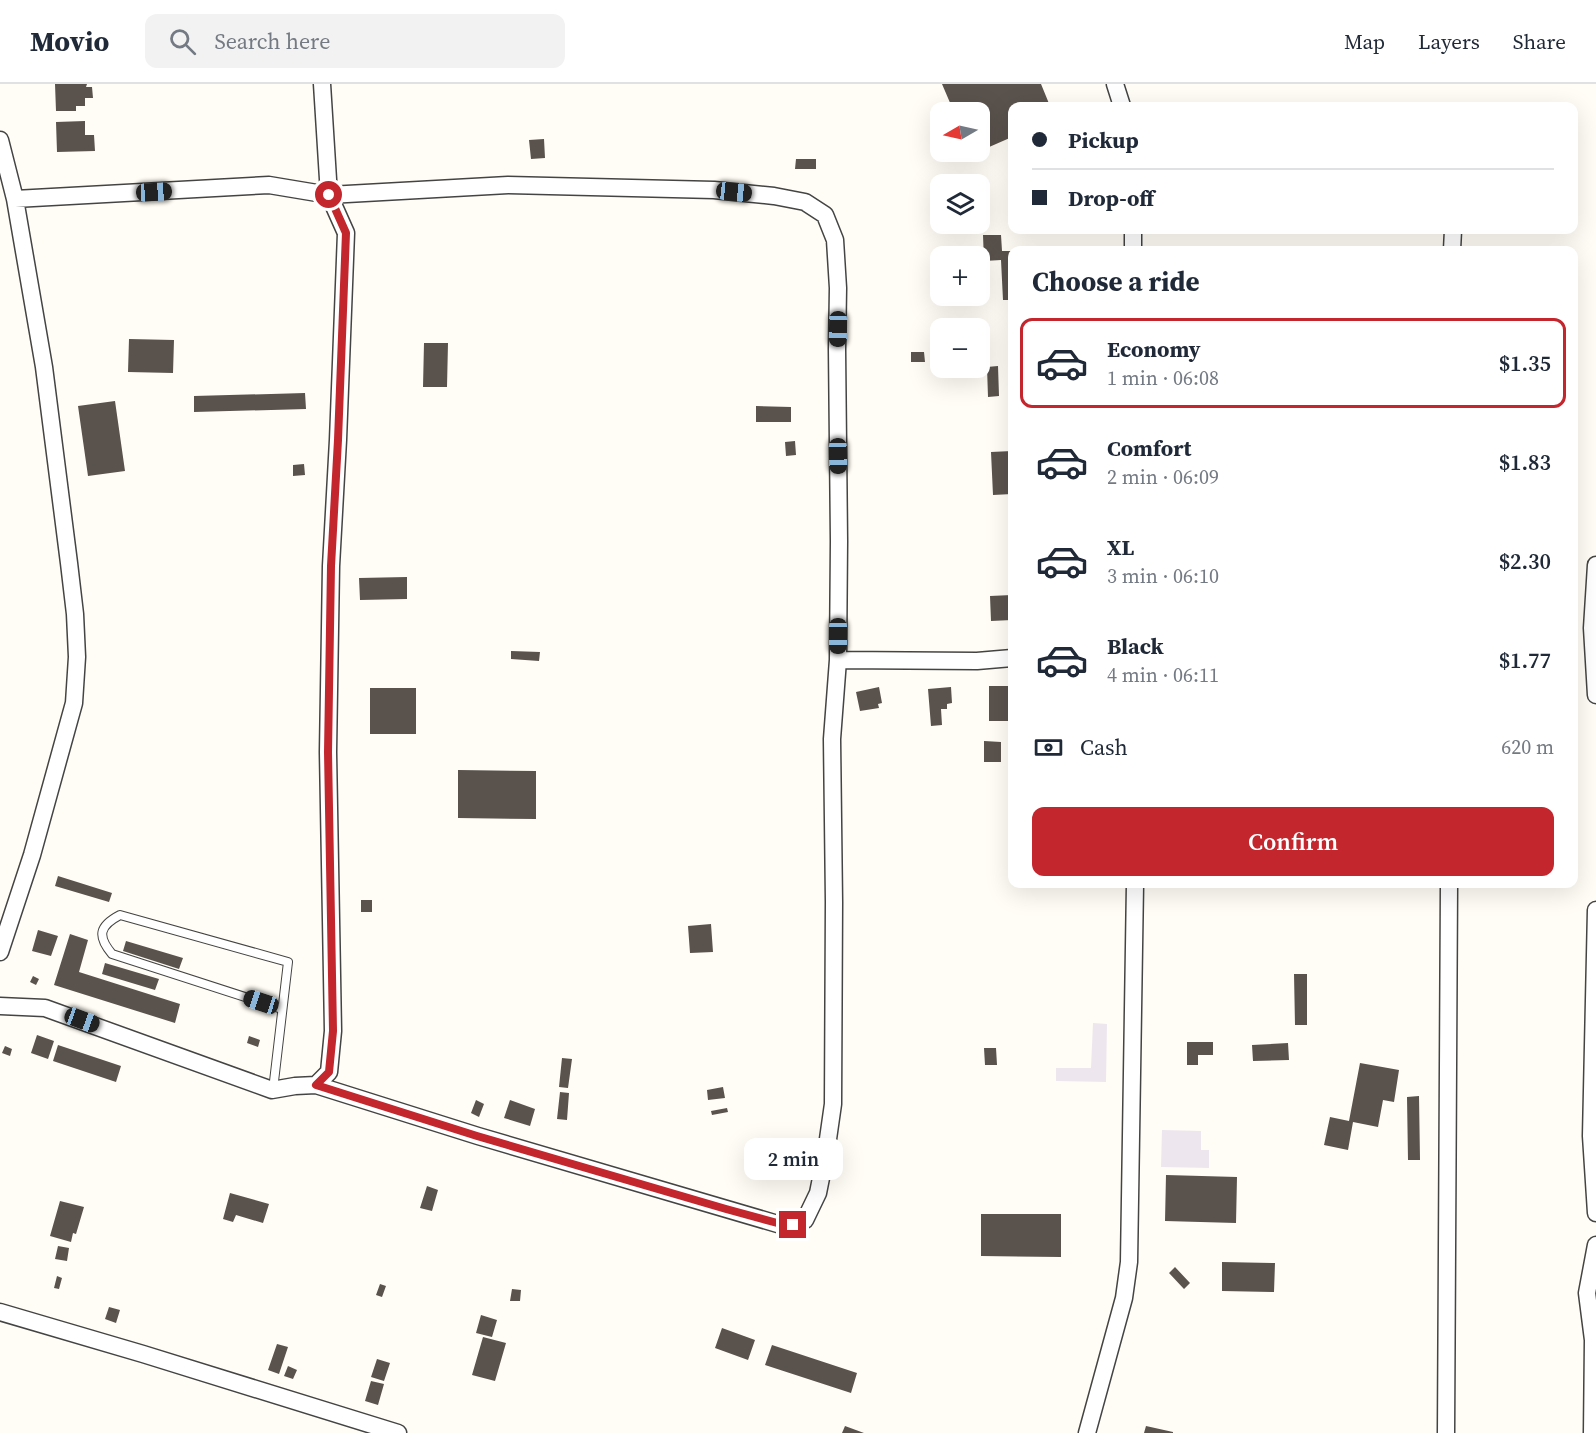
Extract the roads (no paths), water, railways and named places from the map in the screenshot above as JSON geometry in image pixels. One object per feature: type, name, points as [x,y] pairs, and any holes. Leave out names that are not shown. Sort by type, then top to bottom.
[{"type":"street","points":[[316,1085],[329,1072],[333,1031],[328,752],[330,601],[346,233],[329,195],[321,84]]},
{"type":"street","points":[[1115,84],[1121,102]]},
{"type":"street","points":[[0,140],[15,199],[44,367],[70,573],[78,657],[72,713],[35,844],[0,952]]},
{"type":"street","points":[[0,1006],[45,1008],[272,1090],[316,1085],[477,1136],[781,1224],[793,1225],[805,1220],[818,1193],[833,1104],[832,739],[838,660],[839,541],[838,288],[835,240],[825,215],[805,202],[774,196],[714,190],[508,185],[329,195],[269,185],[15,199]]},
{"type":"street","points":[[1596,565],[1592,627],[1596,695]]},
{"type":"street","points":[[838,660],[977,661],[1008,658]]},
{"type":"street","points":[[1087,1433],[1124,1298],[1129,1262],[1135,888]]},
{"type":"street","points":[[1446,1433],[1449,888]]},
{"type":"street","points":[[1596,910],[1591,1136],[1596,1213]]},
{"type":"street","points":[[1592,1433],[1593,1340],[1587,1293],[1596,1245]]},
{"type":"street","points":[[0,1312],[398,1433]]},
{"type":"lane","points":[[272,1090],[288,962],[120,915],[110,921],[102,933],[103,944],[112,954],[282,1009]]}]
